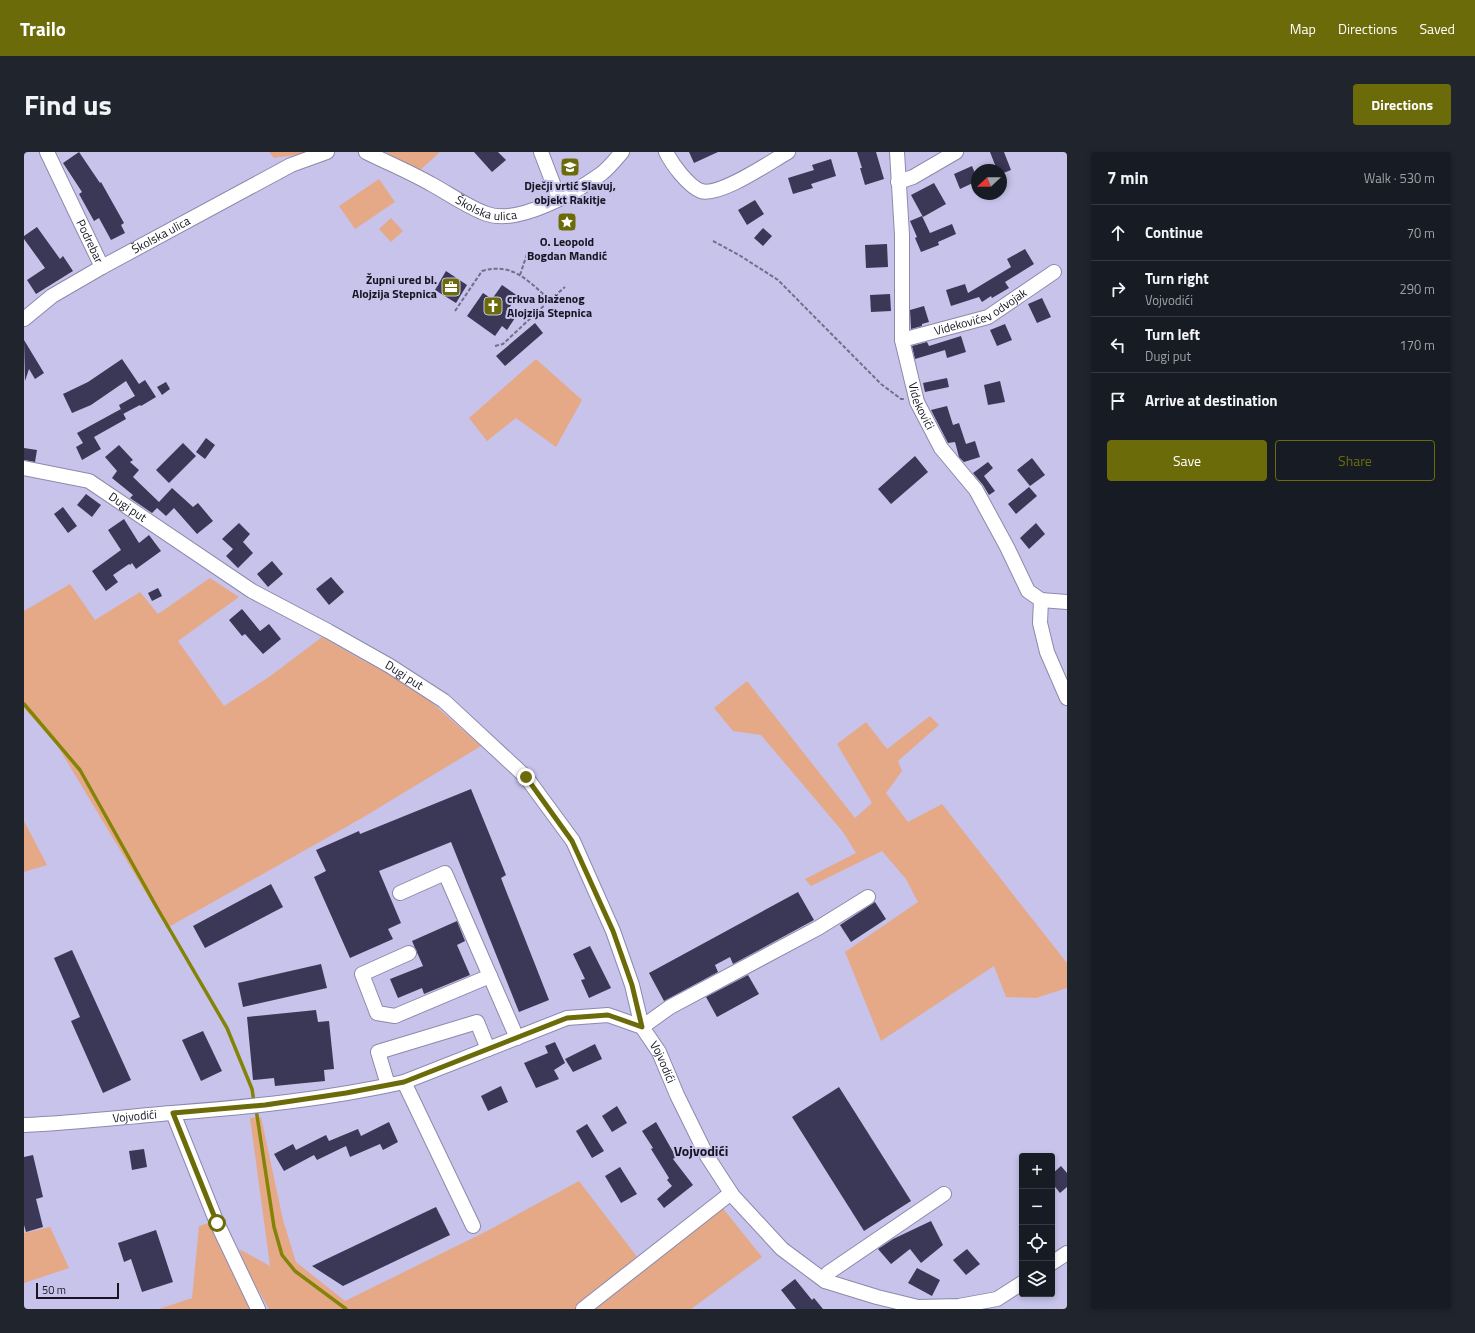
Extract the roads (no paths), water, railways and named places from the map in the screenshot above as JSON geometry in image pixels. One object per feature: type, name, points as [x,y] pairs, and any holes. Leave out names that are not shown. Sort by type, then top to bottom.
[{"type":"street","name":"Podrebar","points":[[24,319],[52,296],[102,267],[47,152]]},
{"type":"street","name":"Školska ulica","points":[[102,267],[291,165],[328,152]]},
{"type":"street","name":"Školska ulica","points":[[366,152],[429,183],[488,215],[511,216],[532,211],[559,199],[602,173],[622,152]]},
{"type":"street","points":[[540,152],[559,199]]},
{"type":"street","points":[[666,152],[691,185],[702,191],[717,190],[733,184],[788,152]]},
{"type":"street","name":"Videkovići","points":[[897,152],[902,235],[902,340],[917,402],[940,448],[976,490],[1007,547],[1028,591],[1041,600]]},
{"type":"street","points":[[898,182],[913,177],[956,152]]},
{"type":"street","name":"Videkovićev odvojak","points":[[902,340],[988,317],[1054,272]]},
{"type":"street","name":"Dugi put","points":[[24,468],[89,481],[252,591],[390,666],[444,702],[526,777],[572,841],[613,931],[632,985],[642,1027]]},
{"type":"street","points":[[1067,602],[1041,600],[1040,622],[1047,652],[1067,698]]},
{"type":"street","points":[[400,893],[445,873],[517,1038]]},
{"type":"street","points":[[642,1027],[670,1007],[818,928],[868,897]]},
{"type":"street","points":[[409,953],[362,974],[377,1013],[395,1016],[490,976]]},
{"type":"street","name":"Vojvodići","points":[[24,1125],[246,1107],[346,1093],[404,1082],[567,1018],[608,1015],[642,1027],[659,1052],[677,1095],[707,1156],[731,1193],[782,1248],[825,1281],[918,1308],[959,1306],[997,1299],[1019,1285]]},
{"type":"street","points":[[388,1085],[378,1052],[477,1022],[488,1049]]},
{"type":"street","points":[[404,1082],[474,1226]]},
{"type":"street","points":[[173,1113],[217,1223],[258,1309]]},
{"type":"street","points":[[583,1309],[731,1193]]},
{"type":"street","points":[[825,1281],[828,1273],[944,1194]]},
{"type":"street","points":[[1055,1261],[1067,1253]]},
{"type":"waterway","points":[[24,704],[80,770],[156,906],[227,1028],[252,1089],[254,1102]]},
{"type":"waterway","points":[[256,1109],[274,1227],[282,1255],[295,1271],[346,1309]]},
{"type":"place","name":"Dječji vrtić Slavuj, objekt Rakitje","points":[[570,167]]},
{"type":"place","name":"O. Leopold Bogdan Mandić","points":[[567,222]]},
{"type":"place","name":"Župni ured bl. Alojzija Stepnica","points":[[451,287]]},
{"type":"place","name":"crkva blaženog Alojzija Stepnica","points":[[493,306]]},
{"type":"district","name":"Vojvodići","points":[[701,1151]]}]
